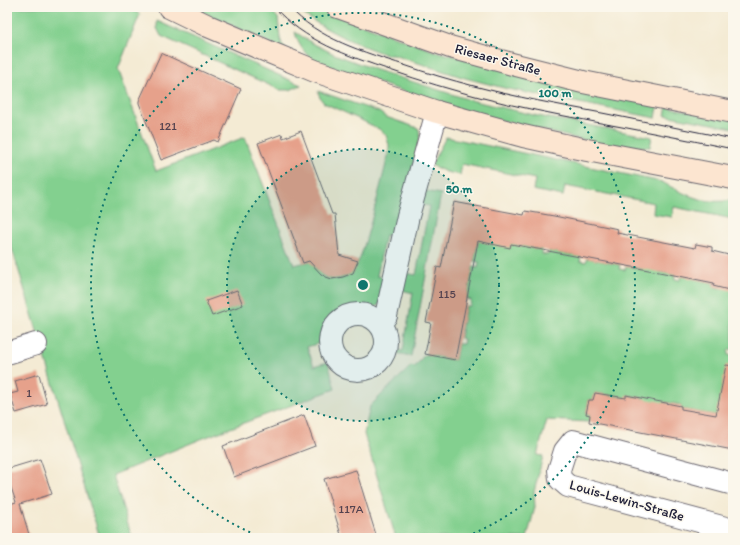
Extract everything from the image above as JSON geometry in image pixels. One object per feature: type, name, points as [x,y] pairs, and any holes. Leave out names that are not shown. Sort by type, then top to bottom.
[{"type":"main road","points":[[169,7],[208,26],[315,71],[437,112],[523,136],[733,178]]},
{"type":"main road","name":"Riesaer Straße","points":[[338,7],[450,46],[512,64],[583,82],[733,112]]},
{"type":"street","points":[[380,323],[386,316],[408,216],[437,112]]},
{"type":"street","points":[[7,353],[36,344]]},
{"type":"street","name":"Louis-Lewin-Straße","points":[[733,484],[573,441],[565,451],[559,470],[560,479],[568,486],[733,530]]},
{"type":"green space","points":[[7,7],[127,7],[140,14],[118,69],[156,171],[245,137],[294,265],[311,261],[315,268],[323,276],[330,279],[345,277],[355,267],[360,258],[389,152],[389,145],[386,135],[379,129],[324,103],[320,98],[318,91],[379,112],[386,117],[418,128],[419,130],[420,137],[396,236],[385,235],[377,276],[388,278],[379,305],[372,308],[364,308],[346,312],[332,323],[326,334],[326,341],[307,347],[314,366],[328,362],[335,389],[201,439],[113,475],[132,538],[100,538],[7,232]]},
{"type":"green space","points":[[197,7],[268,7],[278,18],[280,38],[287,51],[198,10]]},
{"type":"green space","points":[[303,7],[314,7],[434,51],[658,106],[656,118],[508,89],[465,78],[393,55],[387,55],[352,41],[320,25],[299,11]]},
{"type":"green space","points":[[157,21],[301,85],[290,90],[280,90],[161,36],[157,28]]},
{"type":"green space","points":[[295,32],[334,54],[376,70],[470,100],[538,116],[652,137],[650,147],[604,145],[458,110],[312,60],[301,47]]},
{"type":"green space","points":[[667,107],[733,120],[733,128],[665,115]]},
{"type":"green space","points":[[446,137],[662,182],[687,195],[704,200],[733,200],[733,219],[674,207],[672,217],[653,214],[654,203],[565,186],[563,196],[533,190],[535,179],[462,164],[460,175],[446,172],[431,165]]},
{"type":"green space","points":[[420,190],[441,194],[411,356],[390,352],[391,349],[403,351],[413,293],[402,290],[405,273],[416,275],[429,206],[418,204]]},
{"type":"green space","points":[[479,237],[542,250],[542,254],[548,255],[549,251],[581,257],[580,261],[586,262],[587,258],[620,265],[619,269],[625,270],[626,266],[642,269],[644,261],[660,264],[659,272],[675,275],[674,279],[680,280],[681,276],[714,283],[713,286],[719,288],[733,286],[733,350],[729,349],[728,355],[732,356],[720,416],[681,409],[681,405],[665,402],[664,405],[643,401],[643,398],[627,395],[626,398],[595,393],[593,400],[589,400],[586,414],[590,415],[589,422],[547,420],[537,455],[543,456],[534,492],[535,507],[527,538],[396,538],[364,434],[370,406],[411,366],[415,367],[425,354],[455,360],[458,344],[463,344],[464,339],[460,338],[466,306],[470,306],[471,300],[467,299],[473,267],[478,268],[479,262],[474,261]]},
{"type":"building","points":[[161,53],[241,89],[218,142],[214,140],[161,160],[139,101]]},
{"type":"building","points":[[301,131],[332,214],[335,214],[339,255],[358,261],[353,273],[343,277],[332,279],[326,277],[321,274],[309,261],[303,263],[258,143],[282,134],[283,138]]},
{"type":"building","points":[[454,202],[524,215],[525,211],[554,216],[618,229],[617,233],[695,248],[696,244],[712,247],[712,251],[733,256],[733,291],[713,286],[714,283],[659,272],[511,244],[510,248],[478,241],[455,360],[425,354],[431,323],[426,322],[437,267],[441,268]]},
{"type":"building","points":[[237,290],[243,305],[212,316],[206,301]]},
{"type":"building","points":[[726,365],[733,366],[733,450],[589,422],[590,415],[586,414],[589,400],[593,400],[595,393],[626,398],[626,395],[681,406],[681,409],[716,415]]},
{"type":"building","points":[[39,374],[47,404],[16,413],[10,394],[18,392],[15,381]]},
{"type":"building","points":[[304,415],[315,446],[234,477],[223,446]]},
{"type":"building","points":[[40,459],[52,494],[20,504],[30,538],[7,538],[7,505],[16,502],[7,476],[7,469]]},
{"type":"building","points":[[356,470],[377,538],[342,538],[324,479]]},
{"type":"tram line","points":[[274,7],[299,29],[328,46],[358,59],[425,82],[471,95],[563,116],[733,149]]},
{"type":"tram line","points":[[289,7],[314,28],[342,43],[373,55],[439,76],[522,97],[733,139]]}]
